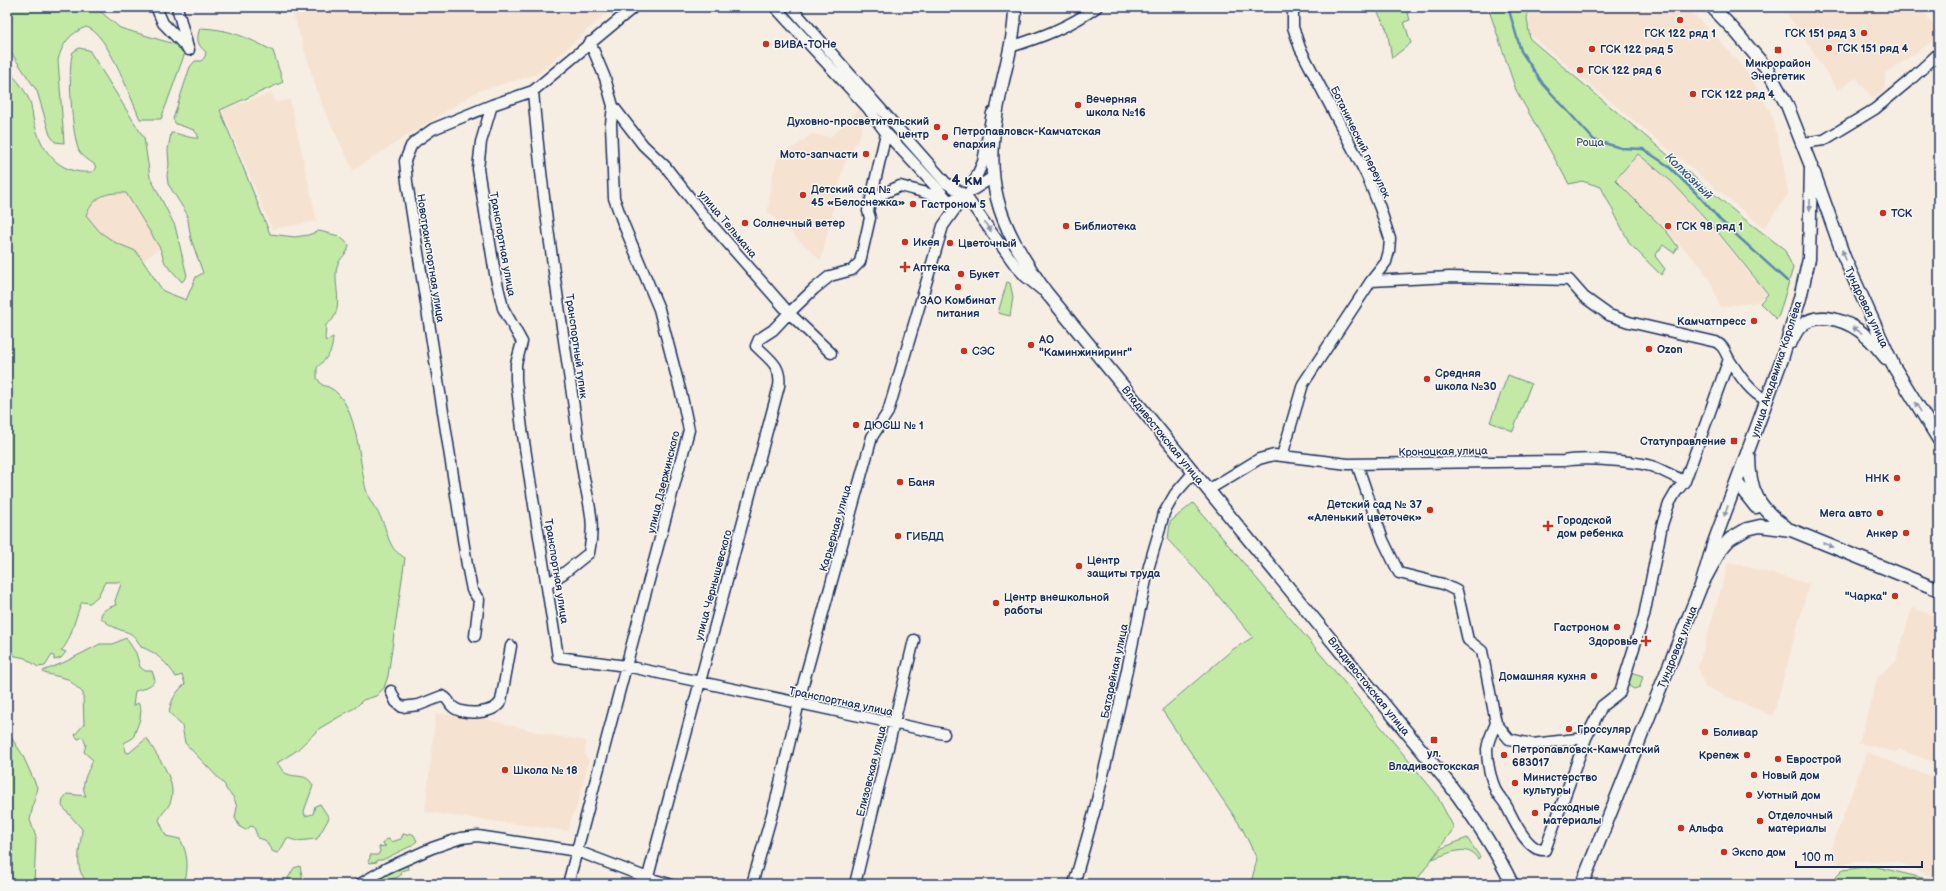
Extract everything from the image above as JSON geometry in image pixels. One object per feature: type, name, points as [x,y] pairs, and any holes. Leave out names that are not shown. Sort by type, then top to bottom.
[{"type":"main road","points":[[1015,7],[1010,47],[993,135],[993,176],[998,206],[1007,231],[1017,251],[1046,292]]},
{"type":"main road","name":"улица Академика Королёва","points":[[1701,586],[1713,545],[1782,358],[1800,298],[1809,259],[1811,166],[1787,105],[1766,69],[1735,31],[1712,7]]},
{"type":"main road","name":"Тундровая улица","points":[[1811,166],[1844,257],[1894,367],[1939,440]]},
{"type":"main road","name":"Владивостокская улица","points":[[1046,292],[1450,785],[1481,828],[1502,862],[1512,884]]},
{"type":"main road","points":[[1782,358],[1797,330],[1802,325],[1814,320],[1829,318],[1846,323],[1866,336],[1894,367]]},
{"type":"main road","name":"Тундровая улица","points":[[1750,448],[1749,472],[1755,495],[1776,520],[1792,530],[1939,590]]},
{"type":"main road","points":[[1737,483],[1757,508],[1776,520]]},
{"type":"main road","name":"Тундровая улица","points":[[1582,884],[1701,586],[1721,549],[1730,539],[1747,528],[1760,526],[1792,530]]},
{"type":"main road","points":[[1897,573],[1939,586]]},
{"type":"street","points":[[156,7],[163,23],[189,50],[178,7]]},
{"type":"street","name":"Новотранспортная улица","points":[[475,636],[479,600],[472,590],[470,582],[404,168],[407,155],[411,146],[433,129],[492,105],[533,91],[590,42],[634,7]]},
{"type":"street","points":[[775,7],[867,107],[886,133],[949,201]]},
{"type":"street","name":"Владивостокская улица","points":[[791,7],[946,183],[967,193],[1015,265],[1026,278],[1046,292]]},
{"type":"street","points":[[1010,47],[1051,34],[1097,7]]},
{"type":"street","name":"Ботанический переулок","points":[[1282,456],[1303,384],[1371,281],[1386,262],[1390,239],[1380,208],[1367,176],[1300,48],[1293,27],[1293,7]]},
{"type":"street","name":"улица Дзержинского","points":[[568,884],[689,430],[682,397],[658,309],[614,198],[611,124],[613,106],[605,78],[590,42]]},
{"type":"street","points":[[1803,143],[1824,140],[1875,108],[1910,80],[1939,53]]},
{"type":"street","name":"Транспортный тупик","points":[[533,91],[557,305],[567,356],[583,474],[591,505],[593,522],[589,553],[564,573],[547,584]]},
{"type":"street","name":"Карьерная улица","points":[[752,884],[776,800],[799,704],[872,437],[888,412],[943,226],[967,193],[983,162],[990,118],[1000,94]]},
{"type":"street","name":"Транспортная улица","points":[[492,105],[481,142],[478,169],[493,260],[503,308],[522,342],[516,364],[516,380],[558,658],[626,666],[944,734]]},
{"type":"street","name":"улица Тельмана","points":[[613,106],[643,145],[665,166],[705,217],[788,313],[831,353]]},
{"type":"street","points":[[788,313],[830,276],[852,270],[860,262],[870,218],[868,211],[886,133]]},
{"type":"street","name":"Карьерная улица","points":[[967,193],[993,176]]},
{"type":"street","points":[[871,199],[900,186],[924,192],[949,201],[967,193]]},
{"type":"street","points":[[1371,281],[1450,277],[1569,280],[1584,296],[1609,315],[1629,322],[1716,342],[1724,348],[1729,359],[1748,386],[1760,397],[1766,400]]},
{"type":"street","name":"улица Чернышевского","points":[[647,881],[779,386],[781,376],[778,368],[756,346],[759,339],[773,330],[788,313]]},
{"type":"street","points":[[1496,722],[1487,749],[1490,770],[1495,786],[1517,828],[1532,845],[1542,850],[1547,848],[1586,738],[1602,706],[1620,692],[1644,616],[1662,525],[1669,504],[1685,481],[1729,359]]},
{"type":"street","name":"Кроноцкая улица","points":[[1208,490],[1259,459],[1274,455],[1334,463],[1358,464],[1564,461],[1574,459],[1627,463],[1653,467],[1685,481]]},
{"type":"street","points":[[1358,464],[1383,540],[1399,573],[1443,584],[1458,591],[1468,640],[1482,651],[1496,722],[1509,739],[1521,743],[1532,744],[1586,738]]},
{"type":"street","name":"Батарейная улица","points":[[1074,884],[1094,813],[1120,703],[1149,566],[1162,519],[1175,494],[1194,472]]},
{"type":"street","name":"Елизовская улица","points":[[855,884],[895,724],[914,640]]},
{"type":"street","points":[[391,691],[396,702],[402,706],[419,705],[442,696],[447,698],[453,708],[459,710],[475,712],[491,711],[498,706],[502,696],[511,646]]},
{"type":"street","points":[[360,884],[401,861],[454,840],[469,836],[491,836],[577,851],[647,881],[669,884]]},
{"type":"shaded area","points":[[291,7],[613,7],[538,74],[478,91],[353,170],[321,103]]},
{"type":"shaded area","points":[[1532,7],[1686,7],[1718,39],[1748,73],[1772,115],[1782,157],[1788,194],[1764,228],[1530,35],[1529,19]]},
{"type":"shaded area","points":[[1783,7],[1921,7],[1936,29],[1932,41],[1885,73],[1885,90],[1873,98],[1856,78],[1838,90]]},
{"type":"shaded area","points":[[271,93],[276,102],[290,100],[317,221],[272,229],[222,110]]},
{"type":"shaded area","name":"Детский сад № 45 «Белоснежка»","points":[[859,110],[865,117],[859,138],[844,164],[821,260],[768,212],[772,178],[777,159],[812,134],[830,137]]},
{"type":"shaded area","points":[[1638,155],[1671,182],[1716,232],[1766,294],[1757,302],[1720,307],[1711,282],[1701,266],[1615,180]]},
{"type":"shaded area","points":[[112,192],[126,193],[160,248],[143,261],[136,251],[116,243],[100,232],[86,215],[97,198]]},
{"type":"shaded area","points":[[1729,562],[1809,584],[1773,716],[1705,687],[1698,667]]},
{"type":"shaded area","points":[[1912,608],[1939,617],[1939,764],[1899,749],[1896,752],[1859,743],[1878,676],[1896,662]]},
{"type":"shaded area","points":[[436,713],[467,718],[471,715],[544,734],[586,741],[585,756],[589,760],[576,810],[573,813],[568,831],[425,812]]},
{"type":"shaded area","points":[[1867,752],[1909,769],[1939,778],[1939,878],[1924,874],[1898,861],[1857,861],[1840,865],[1831,849]]},
{"type":"green space","points":[[7,7],[95,7],[120,28],[181,46],[186,50],[161,119],[140,119],[118,67],[110,53],[94,31],[86,27],[75,32],[64,44],[58,60],[64,143],[55,142],[50,135],[37,91],[12,54],[7,51]]},
{"type":"green space","points":[[1375,7],[1406,7],[1410,20],[1404,22],[1411,43],[1392,58],[1387,30]]},
{"type":"green space","name":"Роща","points":[[1488,7],[1530,7],[1527,18],[1530,39],[1739,215],[1784,249],[1793,268],[1779,315],[1776,319],[1760,303],[1768,294],[1717,231],[1672,182],[1638,154],[1615,180],[1667,232],[1678,247],[1674,253],[1663,245],[1655,256],[1665,269],[1661,275],[1630,244],[1601,187],[1582,181],[1569,184],[1516,90]]},
{"type":"green space","points":[[200,28],[229,32],[273,51],[283,82],[220,110],[270,234],[295,237],[308,235],[319,231],[339,236],[349,245],[347,251],[337,266],[336,279],[338,300],[336,313],[333,319],[326,325],[325,339],[326,341],[333,337],[330,352],[317,368],[317,378],[322,385],[334,390],[343,401],[350,415],[359,448],[367,493],[385,526],[393,548],[405,558],[388,676],[384,688],[376,696],[363,700],[356,707],[320,728],[296,751],[277,763],[285,773],[304,777],[311,782],[313,786],[304,811],[305,816],[313,814],[315,806],[320,804],[329,818],[317,839],[297,841],[287,838],[280,851],[277,853],[272,851],[265,840],[258,838],[254,827],[251,826],[246,830],[240,827],[235,818],[237,807],[234,798],[226,789],[225,785],[185,743],[182,726],[169,712],[174,696],[185,684],[182,675],[176,677],[161,659],[141,647],[132,634],[117,629],[101,618],[104,611],[116,605],[115,601],[121,584],[119,582],[105,582],[98,596],[90,603],[82,602],[70,636],[61,650],[66,652],[61,658],[54,660],[54,656],[52,655],[45,666],[38,667],[25,658],[7,654],[7,70],[27,95],[40,140],[52,158],[69,169],[80,172],[92,172],[96,169],[95,165],[80,153],[76,143],[72,117],[70,86],[70,71],[73,52],[79,48],[89,50],[144,138],[150,177],[175,226],[187,276],[182,282],[165,263],[160,248],[126,193],[112,193],[102,196],[93,203],[86,215],[100,232],[116,243],[136,251],[163,291],[186,300],[196,277],[203,273],[191,239],[187,214],[168,184],[168,150],[171,133],[191,138],[198,138],[198,135],[194,130],[176,124],[173,119],[190,67],[195,61],[201,61],[205,57],[206,52],[198,42]]},
{"type":"green space","points":[[1007,282],[1010,283],[1013,297],[1010,316],[998,313]]},
{"type":"green space","points":[[1508,375],[1531,384],[1513,431],[1490,422]]},
{"type":"green space","points":[[1193,503],[1436,794],[1454,828],[1414,884],[1254,884],[1252,879],[1257,859],[1242,828],[1162,710],[1232,650],[1253,637],[1192,565],[1168,540],[1170,522]]},
{"type":"green space","points":[[126,638],[136,653],[140,667],[145,671],[152,671],[155,680],[149,686],[135,691],[133,706],[138,703],[141,709],[140,719],[133,738],[124,743],[126,752],[129,753],[147,738],[169,777],[172,794],[170,803],[159,820],[166,836],[180,839],[183,844],[187,861],[187,872],[184,884],[84,884],[84,878],[79,867],[82,829],[62,806],[63,799],[67,794],[86,796],[84,791],[84,782],[93,760],[84,752],[86,745],[83,737],[78,739],[75,735],[84,724],[83,693],[68,679],[44,673],[43,671],[65,662],[100,644],[113,644]]},
{"type":"green space","points":[[1630,672],[1643,676],[1640,687],[1634,689],[1629,686],[1627,682]]},
{"type":"green space","points":[[7,731],[22,754],[37,787],[30,820],[36,837],[34,884],[7,884]]},
{"type":"green space","points":[[410,833],[414,835],[417,841],[411,846],[382,860],[377,860],[377,862],[370,863],[368,861],[370,855],[378,855],[380,851],[379,847],[386,846],[383,844],[385,840],[389,839],[391,842],[401,839],[403,834],[408,835]]},
{"type":"green space","points":[[1467,838],[1480,857],[1478,859],[1468,851],[1462,850],[1432,859],[1442,848]]},
{"type":"green space","points":[[407,864],[408,869],[401,871],[402,874],[399,876],[393,879],[377,882],[376,879]]},
{"type":"green space","points":[[300,866],[303,880],[299,884],[288,884],[288,878],[294,868]]},
{"type":"green space","points":[[1873,866],[1939,882],[1939,884],[1829,884],[1843,870]]},
{"type":"waterway","name":"Колхозный","points":[[1508,7],[1521,51],[1543,84],[1594,140],[1621,148],[1643,149],[1667,165],[1699,196],[1721,221],[1787,281]]},
{"type":"place","name":"ГСК 122 ряд 1","points":[[1680,20]]},
{"type":"place","name":"ГСК 151 ряд 3","points":[[1864,33]]},
{"type":"place","name":"ВИВА-ТОНе","points":[[766,44]]},
{"type":"place","name":"ГСК 151 ряд 4","points":[[1829,48]]},
{"type":"place","name":"ГСК 122 ряд 5","points":[[1592,49]]},
{"type":"place","name":"Микрорайон Энергетик","points":[[1778,50]]},
{"type":"place","name":"ГСК 122 ряд 6","points":[[1580,70]]},
{"type":"place","name":"ГСК 122 ряд 4","points":[[1693,94]]},
{"type":"place","name":"Вечерняя школа №16","points":[[1078,105]]},
{"type":"place","name":"Духовно-просветительский центр","points":[[937,127]]},
{"type":"place","name":"Петропавловск-Камчатская епархия","points":[[945,137]]},
{"type":"place","name":"Мото-запчасти","points":[[866,154]]},
{"type":"place","name":"Детский сад № 45 «Белоснежка»","points":[[803,195]]},
{"type":"place","name":"Гастроном 5","points":[[913,204]]},
{"type":"place","name":"ТСК","points":[[1883,213]]},
{"type":"place","name":"Солнечный ветер","points":[[745,223]]},
{"type":"place","name":"Библиотека","points":[[1066,226]]},
{"type":"place","name":"ГСК 98 ряд 1","points":[[1668,226]]},
{"type":"place","name":"Икея","points":[[905,242]]},
{"type":"place","name":"Цветочный","points":[[950,243]]},
{"type":"place","name":"Аптека","points":[[905,267]]},
{"type":"place","name":"Букет","points":[[961,274]]},
{"type":"place","name":"ЗАО Комбинат питания","points":[[958,287]]},
{"type":"place","name":"Камчатпресс","points":[[1754,321]]},
{"type":"place","name":"АО \"Каминжиниринг\"","points":[[1031,345]]},
{"type":"place","name":"Ozon","points":[[1649,349]]},
{"type":"place","name":"СЭС","points":[[964,351]]},
{"type":"place","name":"Средняя школа №30","points":[[1427,379]]},
{"type":"place","name":"ДЮСШ № 1","points":[[856,425]]},
{"type":"place","name":"Статуправление","points":[[1734,441]]},
{"type":"place","name":"ННК","points":[[1897,478]]},
{"type":"place","name":"Баня","points":[[900,482]]},
{"type":"place","name":"Детский сад № 37 «Аленький цветочек»","points":[[1430,510]]},
{"type":"place","name":"Мега авто","points":[[1880,513]]},
{"type":"place","name":"Городской дом ребенка","points":[[1548,526]]},
{"type":"place","name":"Анкер","points":[[1906,533]]},
{"type":"place","name":"ГИБДД","points":[[898,536]]},
{"type":"place","name":"Центр защиты труда","points":[[1079,566]]},
{"type":"place","name":"\"Чарка\"","points":[[1895,596]]},
{"type":"place","name":"Центр внешкольной работы","points":[[996,603]]},
{"type":"place","name":"Гастроном","points":[[1617,627]]},
{"type":"place","name":"Здоровье","points":[[1646,641]]},
{"type":"place","name":"Домашняя кухня","points":[[1594,676]]},
{"type":"place","name":"Гроссуляр","points":[[1569,729]]},
{"type":"place","name":"Боливар","points":[[1705,732]]},
{"type":"place","name":"ул. Владивостокская","points":[[1434,740]]},
{"type":"place","name":"Петропавловск-Камчатский 683017","points":[[1504,755]]},
{"type":"place","name":"Крепеж","points":[[1747,755]]},
{"type":"place","name":"Еврострой","points":[[1778,759]]},
{"type":"place","name":"Школа № 18","points":[[505,770]]},
{"type":"place","name":"Новый дом","points":[[1754,775]]},
{"type":"place","name":"Министерство культуры","points":[[1515,783]]},
{"type":"place","name":"Уютный дом","points":[[1749,795]]},
{"type":"place","name":"Расходные материалы","points":[[1535,813]]},
{"type":"place","name":"Отделочный материалы","points":[[1760,821]]},
{"type":"place","name":"Альфа","points":[[1681,828]]},
{"type":"place","name":"Экспо дом","points":[[1724,852]]},
{"type":"district","name":"4 км","points":[[967,180]]}]
